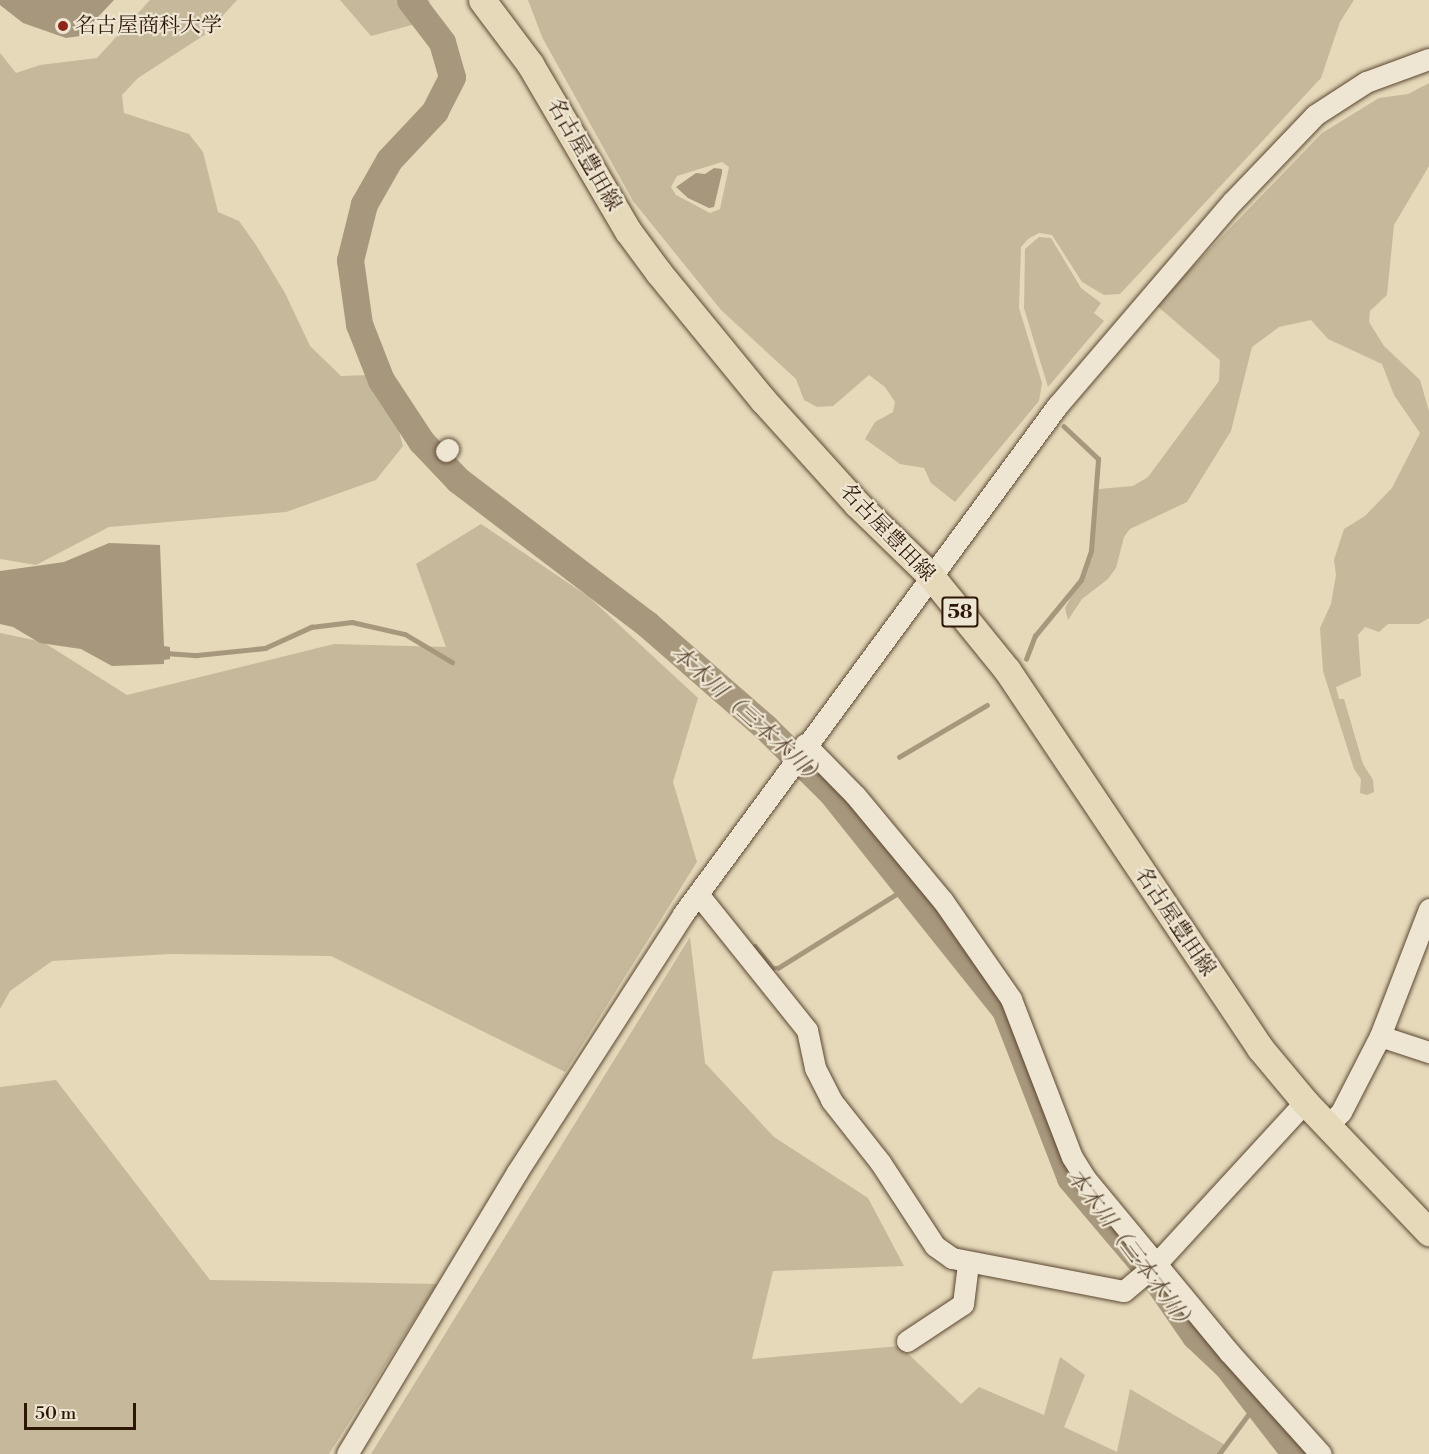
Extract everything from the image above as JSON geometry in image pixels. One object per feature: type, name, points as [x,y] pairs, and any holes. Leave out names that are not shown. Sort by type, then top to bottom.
[{"type":"main road","name":"名古屋豊田線","points":[[482,0],[530,64],[628,231],[659,273],[771,409],[857,504],[930,575],[1007,670],[1260,1048],[1327,1126],[1429,1232]]},
{"type":"street","points":[[347,1454],[517,1172],[698,894],[930,575],[987,505],[1097,357],[1282,148],[1337,99],[1366,82],[1429,59]]},
{"type":"street","points":[[805,745],[855,795],[943,901],[1011,999],[1072,1157],[1155,1265],[1321,1454]]},
{"type":"street","points":[[698,894],[807,1030],[815,1068],[831,1100],[880,1162],[935,1246],[943,1255],[968,1264],[1124,1291],[1155,1265],[1305,1102]]},
{"type":"street","points":[[1327,1126],[1341,1112],[1380,1036],[1429,909]]},
{"type":"street","points":[[1380,1036],[1429,1052]]},
{"type":"street","points":[[908,1341],[963,1304],[968,1264]]},
{"type":"shaded area","points":[[0,0],[114,0],[80,36],[66,38],[23,23],[0,5]]},
{"type":"shaded area","points":[[150,0],[237,0],[206,34],[138,78],[122,95],[124,113],[189,134],[203,152],[218,212],[239,221],[256,245],[285,293],[310,346],[341,376],[370,375],[396,421],[403,446],[376,480],[286,512],[109,527],[36,565],[0,559],[0,53],[16,73],[40,65],[97,58]]},
{"type":"shaded area","points":[[340,0],[429,0],[434,19],[371,36]]},
{"type":"shaded area","points":[[528,0],[1354,0],[1340,22],[1321,78],[1120,294],[1104,295],[1082,282],[1052,235],[1039,233],[1028,239],[1021,247],[1019,308],[1042,383],[1039,401],[955,502],[931,483],[924,468],[900,464],[865,439],[875,422],[893,412],[895,402],[885,387],[869,375],[833,406],[817,407],[804,400],[796,379],[721,310],[633,201],[542,37]],"holes":[[[722,162],[729,167],[720,209],[710,213],[676,195],[671,187],[677,176]]]},
{"type":"shaded area","points":[[1429,83],[1429,166],[1394,225],[1387,295],[1370,311],[1369,322],[1384,346],[1420,380],[1429,411],[1429,618],[1419,624],[1388,624],[1379,632],[1365,627],[1358,635],[1361,676],[1336,687],[1339,699],[1344,699],[1363,764],[1373,780],[1374,792],[1367,795],[1360,793],[1361,779],[1354,769],[1323,671],[1320,628],[1331,604],[1336,575],[1334,560],[1344,529],[1365,516],[1392,488],[1420,433],[1394,395],[1382,364],[1328,339],[1311,320],[1279,327],[1252,347],[1231,431],[1187,502],[1130,529],[1124,537],[1116,568],[1108,579],[1082,599],[1068,620],[1065,608],[1091,560],[1099,489],[1133,486],[1148,477],[1219,381],[1220,360],[1156,305],[1322,133],[1379,98],[1408,94]]},
{"type":"shaded area","points":[[714,168],[722,169],[722,173],[714,207],[709,208],[688,198],[676,187],[696,173],[705,174]]},
{"type":"shaded area","points":[[1039,237],[1051,238],[1081,288],[1101,303],[1094,313],[1104,321],[1048,387],[1024,308],[1025,249]]},
{"type":"shaded area","points":[[481,524],[589,597],[698,698],[673,782],[697,862],[565,1072],[331,956],[170,954],[52,961],[10,991],[0,1009],[0,633],[43,642],[127,695],[334,644],[446,647],[416,564]]},
{"type":"shaded area","points":[[109,543],[160,545],[164,646],[170,647],[170,659],[164,660],[164,664],[112,666],[81,649],[40,643],[13,627],[0,624],[0,571],[64,562]]},
{"type":"shaded area","points":[[690,937],[705,1063],[774,1137],[868,1198],[904,1266],[773,1271],[752,1359],[900,1346],[961,1404],[979,1387],[1044,1415],[1060,1357],[1085,1375],[1064,1427],[1117,1452],[1130,1389],[1227,1446],[1219,1454],[371,1454]]},
{"type":"shaded area","points":[[56,1080],[210,1280],[437,1284],[329,1454],[0,1454],[0,1087]]},
{"type":"waterway","name":"本木川（三本木川）","points":[[410,0],[442,42],[452,77],[435,111],[389,160],[364,204],[350,260],[359,324],[381,380],[421,441],[458,480],[647,624],[765,727],[831,792],[1005,1010],[1070,1178],[1157,1281],[1195,1336],[1227,1366],[1295,1454]]},
{"type":"waterway","points":[[1026,659],[1035,636],[1081,580],[1091,551],[1098,459],[1064,427]]},
{"type":"waterway","points":[[165,653],[197,655],[265,648],[311,627],[352,622],[405,634],[452,662]]},
{"type":"waterway","points":[[899,757],[987,705]]},
{"type":"waterway","points":[[755,946],[773,968],[778,968],[909,886]]},
{"type":"waterway","points":[[1219,1454],[1256,1404]]},
{"type":"place","name":"名古屋商科大学","points":[[63,26]]}]
